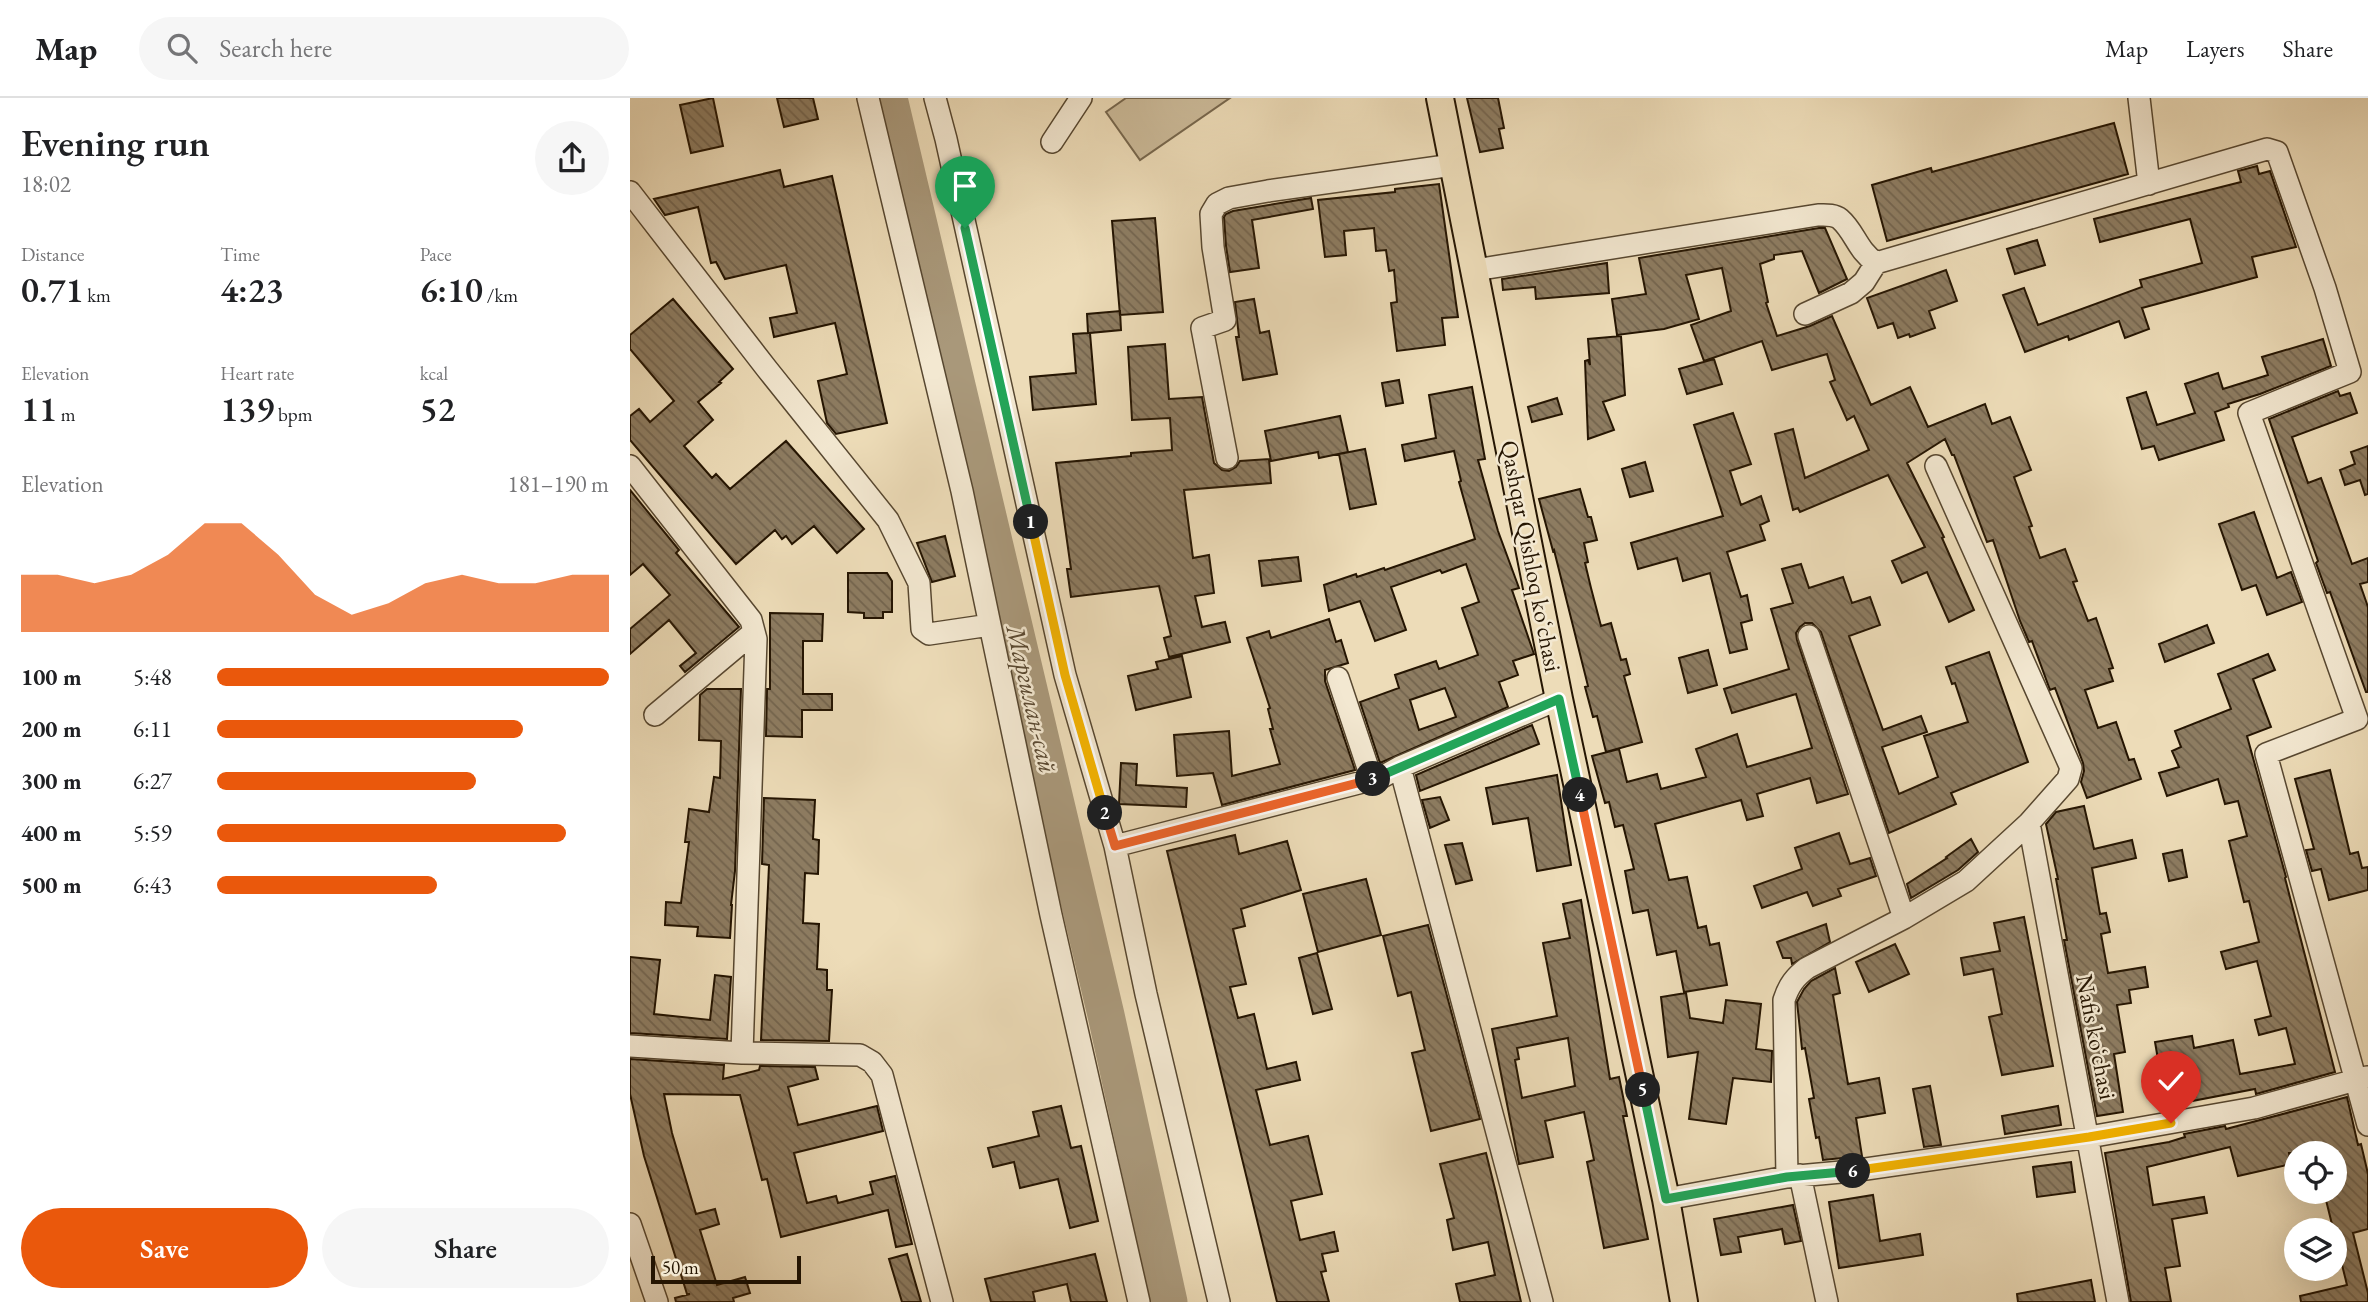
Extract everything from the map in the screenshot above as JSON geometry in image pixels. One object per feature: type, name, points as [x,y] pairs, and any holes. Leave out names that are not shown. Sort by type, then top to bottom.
[{"type":"main road","name":"Qashqar Qishloq koʻchasi","points":[[1440,98],[1559,699],[1666,1199],[1684,1302]]},
{"type":"street","points":[[868,98],[962,491],[1051,915],[1139,1302]]},
{"type":"street","points":[[934,98],[946,139],[1065,675],[1115,846],[1146,994],[1219,1302]]},
{"type":"street","points":[[1052,142],[1081,98]]},
{"type":"street","points":[[2139,98],[2149,184]]},
{"type":"street","points":[[1805,314],[1851,293],[1864,282],[1876,263],[2267,149],[2277,152],[2325,288],[2350,372],[2249,412],[2357,719],[2266,754],[2362,1079],[2368,1125]]},
{"type":"street","points":[[1227,458],[1202,328],[1225,320],[1213,247],[1211,214],[1217,204],[1229,198],[1268,191],[1453,165]]},
{"type":"street","points":[[630,192],[888,520],[919,583],[922,629],[929,634],[990,625]]},
{"type":"street","points":[[1475,270],[1818,215],[1832,215],[1840,219],[1865,256],[1876,263]]},
{"type":"street","points":[[630,466],[751,620],[756,639],[742,1053]]},
{"type":"street","points":[[1827,1302],[1793,1176],[1784,1000],[1788,988],[1807,968],[1903,918],[1966,881],[2029,823],[2068,779],[2071,768],[1936,466]]},
{"type":"street","points":[[655,715],[754,632]]},
{"type":"street","points":[[1810,636],[1903,918]]},
{"type":"street","points":[[1338,678],[1372,780]]},
{"type":"street","points":[[1115,846],[1372,780],[1559,699]]},
{"type":"street","points":[[1400,767],[1542,1302]]},
{"type":"street","name":"Nafis koʻchasi","points":[[2029,823],[2118,1302]]},
{"type":"street","points":[[630,1046],[742,1053],[860,1055],[872,1062],[882,1075],[942,1302]]},
{"type":"street","points":[[1666,1199],[1793,1176],[1852,1171],[2089,1137],[2254,1108],[2362,1079]]},
{"type":"street","points":[[630,1224],[657,1302]]},
{"type":"shaded area","points":[[1126,98],[1230,98],[1140,160],[1106,112]]},
{"type":"building","points":[[713,98],[723,146],[691,153],[680,105]]},
{"type":"building","points":[[777,98],[813,98],[818,119],[784,127]]},
{"type":"building","points":[[1467,98],[1498,98],[1504,128],[1499,129],[1503,148],[1480,152]]},
{"type":"building","points":[[2114,123],[2128,174],[1887,241],[1872,185],[1931,168],[1932,172]]},
{"type":"building","points":[[2257,166],[2259,174],[2270,171],[2296,247],[2252,257],[2257,277],[2142,308],[2149,329],[2125,338],[2119,321],[2069,340],[2068,336],[2025,352],[2003,295],[2024,288],[2038,325],[2142,287],[2140,280],[2202,263],[2190,219],[2100,242],[2094,219],[2241,182],[2238,171]]},
{"type":"building","points":[[780,170],[784,187],[832,176],[887,423],[836,434],[827,423],[818,381],[847,374],[835,323],[774,337],[770,318],[797,313],[786,265],[725,279],[716,262],[711,263],[698,207],[665,215],[654,199]]},
{"type":"building","points":[[1439,184],[1458,317],[1442,318],[1445,345],[1397,351],[1391,303],[1397,302],[1394,270],[1389,271],[1386,250],[1376,251],[1374,228],[1344,231],[1346,255],[1325,257],[1318,200],[1395,192],[1395,189]]},
{"type":"building","points":[[1311,198],[1313,209],[1252,220],[1259,268],[1230,272],[1224,217],[1226,214]]},
{"type":"building","points":[[1155,218],[1163,312],[1120,315],[1112,221]]},
{"type":"building","points":[[1825,228],[1847,279],[1819,293],[1802,251],[1774,255],[1774,259],[1760,264],[1768,302],[1766,303],[1777,336],[1832,316],[1871,405],[1910,387],[1928,427],[1985,404],[1992,424],[2010,417],[2031,470],[2014,477],[2032,526],[2029,527],[2040,558],[2065,549],[2077,581],[2073,582],[2088,621],[2096,618],[2113,668],[2109,669],[2113,681],[2085,690],[2098,728],[2116,722],[2129,760],[2134,759],[2141,779],[2087,798],[2081,782],[2083,763],[2055,688],[2050,690],[2032,641],[2029,642],[2020,621],[1993,540],[1987,542],[1954,455],[1945,439],[1907,463],[1944,537],[1942,538],[1974,610],[1949,622],[1927,572],[1902,583],[1892,561],[1925,547],[1888,475],[1800,512],[1798,508],[1793,510],[1775,434],[1793,429],[1805,478],[1869,450],[1854,416],[1847,420],[1830,382],[1835,380],[1827,354],[1772,370],[1762,341],[1704,361],[1691,325],[1731,311],[1722,268],[1686,275],[1699,319],[1664,329],[1617,335],[1612,299],[1646,294],[1639,258]]},
{"type":"building","points":[[2037,240],[2045,265],[2015,274],[2007,249]]},
{"type":"building","points":[[1607,263],[1609,293],[1536,299],[1535,287],[1503,290],[1502,279]]},
{"type":"building","points":[[1946,270],[1957,301],[1929,311],[1935,328],[1910,337],[1909,334],[1898,338],[1893,323],[1878,328],[1867,298]]},
{"type":"building","points":[[673,299],[733,369],[698,402],[713,420],[684,446],[712,478],[716,474],[730,489],[786,441],[864,529],[837,553],[814,526],[792,544],[786,536],[782,539],[775,530],[736,564],[630,440],[630,416],[639,409],[650,422],[674,401],[630,349],[630,335]]},
{"type":"building","points":[[1254,299],[1260,333],[1269,331],[1277,374],[1243,380],[1236,337],[1239,337],[1235,302]]},
{"type":"building","points":[[1120,311],[1121,330],[1090,333],[1096,404],[1033,410],[1030,377],[1076,373],[1073,334],[1088,333],[1087,314]]},
{"type":"building","points":[[1621,336],[1625,395],[1603,402],[1614,430],[1588,439],[1585,361],[1588,360],[1590,365],[1588,339]]},
{"type":"building","points":[[2323,339],[2331,366],[2228,404],[2229,407],[2215,412],[2224,440],[2159,460],[2154,446],[2142,449],[2127,398],[2146,392],[2157,425],[2195,413],[2185,384],[2218,373],[2223,389],[2268,375],[2262,357]]},
{"type":"building","points":[[1165,344],[1169,399],[1202,397],[1214,463],[1222,470],[1229,471],[1240,461],[1269,459],[1271,483],[1184,490],[1193,558],[1209,555],[1214,593],[1195,596],[1202,627],[1225,622],[1230,642],[1169,657],[1164,638],[1171,636],[1159,586],[1071,597],[1067,569],[1071,569],[1056,463],[1172,450],[1170,418],[1132,420],[1128,347]]},
{"type":"building","points":[[1714,359],[1722,384],[1687,394],[1679,369]]},
{"type":"building","points":[[1399,380],[1403,403],[1386,406],[1382,383]]},
{"type":"building","points":[[1472,387],[1485,459],[1478,460],[1498,531],[1519,588],[1512,590],[1534,654],[1513,661],[1518,675],[1499,682],[1508,707],[1380,763],[1360,702],[1399,688],[1395,675],[1436,661],[1439,669],[1478,655],[1462,608],[1479,602],[1466,564],[1391,587],[1406,630],[1375,641],[1360,601],[1329,611],[1324,585],[1356,574],[1357,577],[1384,568],[1385,570],[1475,539],[1459,482],[1461,481],[1454,451],[1405,461],[1402,445],[1436,438],[1429,395]],"holes":[[[1445,688],[1456,717],[1419,730],[1410,700]]]},
{"type":"building","points":[[2338,391],[2340,396],[2350,393],[2357,413],[2292,437],[2308,483],[2321,478],[2352,564],[2368,558],[2368,582],[2360,584],[2368,607],[2368,692],[2330,592],[2327,593],[2316,563],[2318,561],[2269,419]]},
{"type":"building","points":[[1557,398],[1562,414],[1532,422],[1528,407]]},
{"type":"building","points":[[1733,413],[1751,464],[1730,471],[1741,505],[1761,496],[1769,521],[1760,525],[1765,540],[1727,552],[1741,597],[1747,595],[1752,620],[1741,623],[1747,649],[1730,653],[1710,573],[1683,581],[1677,558],[1638,569],[1631,543],[1723,516],[1694,425]]},
{"type":"building","points":[[1340,416],[1348,452],[1319,458],[1318,452],[1271,461],[1265,431]]},
{"type":"building","points":[[2368,446],[2368,494],[2365,495],[2360,480],[2345,485],[2340,470],[2355,464],[2351,452]]},
{"type":"building","points":[[1365,449],[1376,504],[1350,509],[1339,454]]},
{"type":"building","points":[[1645,462],[1653,491],[1630,497],[1622,469]]},
{"type":"building","points":[[1580,489],[1597,540],[1584,543],[1591,588],[1601,626],[1611,623],[1621,660],[1626,659],[1630,674],[1624,676],[1642,742],[1606,752],[1597,716],[1593,717],[1585,687],[1588,686],[1539,499]]},
{"type":"building","points":[[630,490],[679,550],[676,553],[739,627],[685,672],[680,666],[696,653],[669,620],[630,654],[630,629],[670,595],[643,564],[630,575]]},
{"type":"building","points":[[2254,512],[2277,578],[2291,572],[2302,602],[2267,615],[2256,585],[2242,590],[2219,524]]},
{"type":"building","points":[[945,536],[955,576],[932,582],[917,543]]},
{"type":"building","points":[[1298,557],[1301,581],[1262,586],[1259,561]]},
{"type":"building","points":[[1801,564],[1809,588],[1843,577],[1852,603],[1870,597],[1880,625],[1849,636],[1883,730],[1921,716],[1927,732],[1882,747],[1899,794],[1938,777],[1924,736],[1968,722],[1955,683],[1952,684],[1946,667],[1989,652],[2028,762],[1951,793],[1956,804],[1889,833],[1821,632],[1812,623],[1805,623],[1796,633],[1797,640],[1848,794],[1817,803],[1810,778],[1757,794],[1763,816],[1747,820],[1741,800],[1655,824],[1669,880],[1687,877],[1698,928],[1706,926],[1710,945],[1719,943],[1727,985],[1684,992],[1676,951],[1657,955],[1648,910],[1633,913],[1625,871],[1634,869],[1623,825],[1615,827],[1609,802],[1605,803],[1592,756],[1619,749],[1627,782],[1657,774],[1661,789],[1706,777],[1696,749],[1737,734],[1747,767],[1812,748],[1796,694],[1732,713],[1724,689],[1789,669],[1771,609],[1793,603],[1782,569]]},
{"type":"building","points":[[848,573],[887,573],[892,581],[892,612],[883,612],[883,618],[864,618],[864,613],[848,612]]},
{"type":"building","points":[[770,613],[823,614],[822,641],[803,641],[803,694],[832,694],[832,710],[802,710],[802,737],[766,736],[767,689],[770,689]]},
{"type":"building","points":[[1329,619],[1336,642],[1341,640],[1348,663],[1325,670],[1325,681],[1355,770],[1222,805],[1213,773],[1177,776],[1174,735],[1229,731],[1232,776],[1280,764],[1270,729],[1273,729],[1268,709],[1270,708],[1247,638],[1269,631],[1271,638]]},
{"type":"building","points":[[2207,625],[2214,643],[2165,662],[2159,644]]},
{"type":"building","points":[[1708,650],[1717,685],[1688,693],[1679,658]]},
{"type":"building","points":[[2268,654],[2275,670],[2253,679],[2271,727],[2247,736],[2335,1072],[2256,1094],[2255,1089],[2166,1106],[2155,1042],[2192,1036],[2194,1048],[2233,1040],[2240,1074],[2295,1064],[2286,1028],[2259,1035],[2255,1020],[2271,1016],[2257,961],[2226,969],[2221,952],[2259,942],[2249,901],[2244,902],[2229,841],[2247,836],[2238,801],[2225,804],[2218,779],[2167,796],[2159,773],[2179,767],[2172,751],[2181,747],[2175,731],[2231,709],[2218,674]]},
{"type":"building","points":[[1182,656],[1191,697],[1136,710],[1128,676],[1158,669],[1156,662]]},
{"type":"building","points":[[707,689],[741,689],[730,938],[697,936],[698,927],[665,925],[666,902],[681,903],[689,842],[685,842],[689,809],[709,812],[714,777],[720,778],[721,741],[699,740],[700,695]]},
{"type":"building","points":[[1532,725],[1539,744],[1420,791],[1416,775]]},
{"type":"building","points":[[1121,763],[1137,764],[1136,785],[1187,788],[1186,807],[1119,804]]},
{"type":"building","points":[[2330,770],[2350,854],[2358,852],[2362,868],[2368,867],[2368,890],[2329,900],[2321,869],[2312,871],[2306,850],[2314,849],[2295,779]]},
{"type":"building","points":[[1557,775],[1571,865],[1537,871],[1528,818],[1493,824],[1486,788]]},
{"type":"building","points":[[1440,797],[1449,820],[1430,828],[1422,800]]},
{"type":"building","points":[[764,798],[815,800],[813,839],[819,840],[818,874],[805,873],[803,923],[819,924],[817,969],[827,970],[827,990],[832,990],[829,1041],[761,1040],[769,865],[762,864]]},
{"type":"building","points":[[2084,806],[2094,849],[2132,840],[2136,858],[2092,868],[2100,914],[2106,913],[2110,932],[2101,934],[2108,973],[2145,967],[2148,987],[2129,990],[2131,1003],[2117,1005],[2125,1052],[2114,1054],[2123,1112],[2097,1116],[2064,940],[2067,940],[2058,879],[2046,824],[2056,812]]},
{"type":"building","points":[[1839,833],[1850,864],[1870,858],[1876,876],[1838,889],[1841,896],[1813,906],[1807,892],[1762,908],[1754,886],[1802,869],[1795,848]]},
{"type":"building","points":[[1235,835],[1239,854],[1287,841],[1301,890],[1241,909],[1245,926],[1233,929],[1246,984],[1230,987],[1238,1018],[1254,1014],[1267,1069],[1296,1062],[1300,1080],[1256,1090],[1270,1145],[1308,1136],[1322,1194],[1291,1201],[1300,1240],[1334,1232],[1338,1251],[1322,1254],[1326,1271],[1321,1272],[1329,1302],[1277,1302],[1167,851]]},
{"type":"building","points":[[1971,839],[1978,852],[1958,870],[1911,898],[1907,884]]},
{"type":"building","points":[[1462,843],[1472,880],[1456,884],[1445,845]]},
{"type":"building","points":[[2182,850],[2187,877],[2169,881],[2163,854]]},
{"type":"building","points":[[1366,879],[1381,935],[1318,952],[1303,894]]},
{"type":"building","points":[[1581,900],[1610,1079],[1619,1077],[1627,1116],[1623,1116],[1648,1239],[1604,1248],[1587,1162],[1594,1160],[1584,1112],[1545,1121],[1553,1157],[1519,1164],[1492,1029],[1557,1016],[1543,943],[1570,938],[1563,904]],"holes":[[[1568,1038],[1575,1086],[1522,1098],[1515,1060],[1519,1059],[1517,1048]]]},
{"type":"building","points":[[2024,917],[2053,1066],[2002,1075],[1989,1017],[2002,1014],[1993,969],[1964,975],[1961,958],[2000,951],[1994,923]]},
{"type":"building","points":[[1826,924],[1830,942],[1792,964],[1791,958],[1783,958],[1777,942]]},
{"type":"building","points":[[1428,925],[1480,1119],[1431,1131],[1412,1053],[1425,1050],[1411,992],[1398,996],[1383,936]]},
{"type":"building","points":[[1895,944],[1909,974],[1869,992],[1856,962]]},
{"type":"building","points":[[1317,953],[1332,1009],[1313,1014],[1299,958]]},
{"type":"building","points":[[630,957],[660,960],[654,1014],[710,1020],[715,975],[731,977],[727,1039],[630,1033]]},
{"type":"building","points":[[1835,968],[1840,993],[1833,995],[1848,1084],[1879,1078],[1885,1113],[1856,1118],[1862,1156],[1823,1160],[1809,1099],[1814,1098],[1805,1048],[1802,1049],[1797,1002],[1811,981]]},
{"type":"building","points":[[1686,993],[1690,1018],[1723,1023],[1726,1000],[1761,1004],[1756,1049],[1772,1051],[1771,1082],[1733,1078],[1726,1124],[1689,1119],[1698,1052],[1668,1057],[1661,997]]},
{"type":"building","points":[[630,1059],[724,1065],[723,1079],[759,1070],[760,1066],[815,1067],[818,1079],[788,1087],[798,1125],[877,1106],[883,1131],[794,1153],[807,1203],[836,1196],[838,1203],[873,1194],[870,1182],[895,1176],[912,1244],[896,1247],[888,1210],[781,1237],[767,1179],[762,1180],[740,1095],[664,1094],[672,1133],[696,1214],[715,1209],[719,1224],[700,1230],[717,1285],[745,1277],[750,1293],[733,1298],[734,1302],[676,1302],[675,1298],[690,1294],[687,1294],[644,1156],[630,1094]]},
{"type":"building","points":[[1930,1086],[1941,1145],[1924,1147],[1913,1089]]},
{"type":"building","points":[[2347,1097],[2368,1174],[2368,1229],[2353,1233],[2368,1302],[2301,1302],[2300,1296],[2347,1285],[2347,1218],[2330,1218],[2327,1204],[2347,1204],[2347,1141],[2284,1141],[2284,1166],[2238,1176],[2230,1147],[2147,1167],[2153,1205],[2204,1197],[2207,1213],[2172,1219],[2180,1266],[2165,1268],[2171,1302],[2131,1302],[2105,1153],[2169,1142],[2185,1137],[2184,1134],[2225,1126],[2226,1129]]},
{"type":"building","points":[[1061,1106],[1071,1148],[1081,1146],[1098,1221],[1070,1228],[1058,1179],[1020,1188],[1014,1162],[993,1167],[988,1148],[1039,1136],[1033,1112]]},
{"type":"building","points":[[2058,1106],[2061,1125],[2005,1134],[2002,1116]]},
{"type":"building","points":[[1486,1153],[1521,1302],[1460,1302],[1456,1284],[1495,1275],[1488,1242],[1453,1250],[1447,1220],[1454,1218],[1440,1164]]},
{"type":"building","points":[[2071,1162],[2075,1192],[2037,1197],[2033,1167]]},
{"type":"building","points":[[1873,1195],[1880,1241],[1920,1234],[1923,1255],[1839,1268],[1829,1202]]},
{"type":"building","points":[[1793,1205],[1801,1241],[1785,1244],[1782,1229],[1738,1237],[1741,1252],[1721,1255],[1714,1219]]},
{"type":"building","points":[[907,1254],[921,1302],[902,1302],[889,1259]]},
{"type":"building","points":[[1095,1254],[1107,1302],[1071,1302],[1067,1284],[1033,1292],[1035,1302],[991,1302],[985,1279]]},
{"type":"building","points":[[2091,1280],[2095,1302],[2018,1302],[2017,1294]]},
{"type":"waterway","name":"Маргилан-сай","points":[[889,98],[1106,1015],[1169,1302]]},
{"type":"route","points":[[965,228],[1065,675],[1115,846],[1382,777],[1559,699],[1666,1199],[1800,1175],[1852,1171],[2171,1123]]}]
